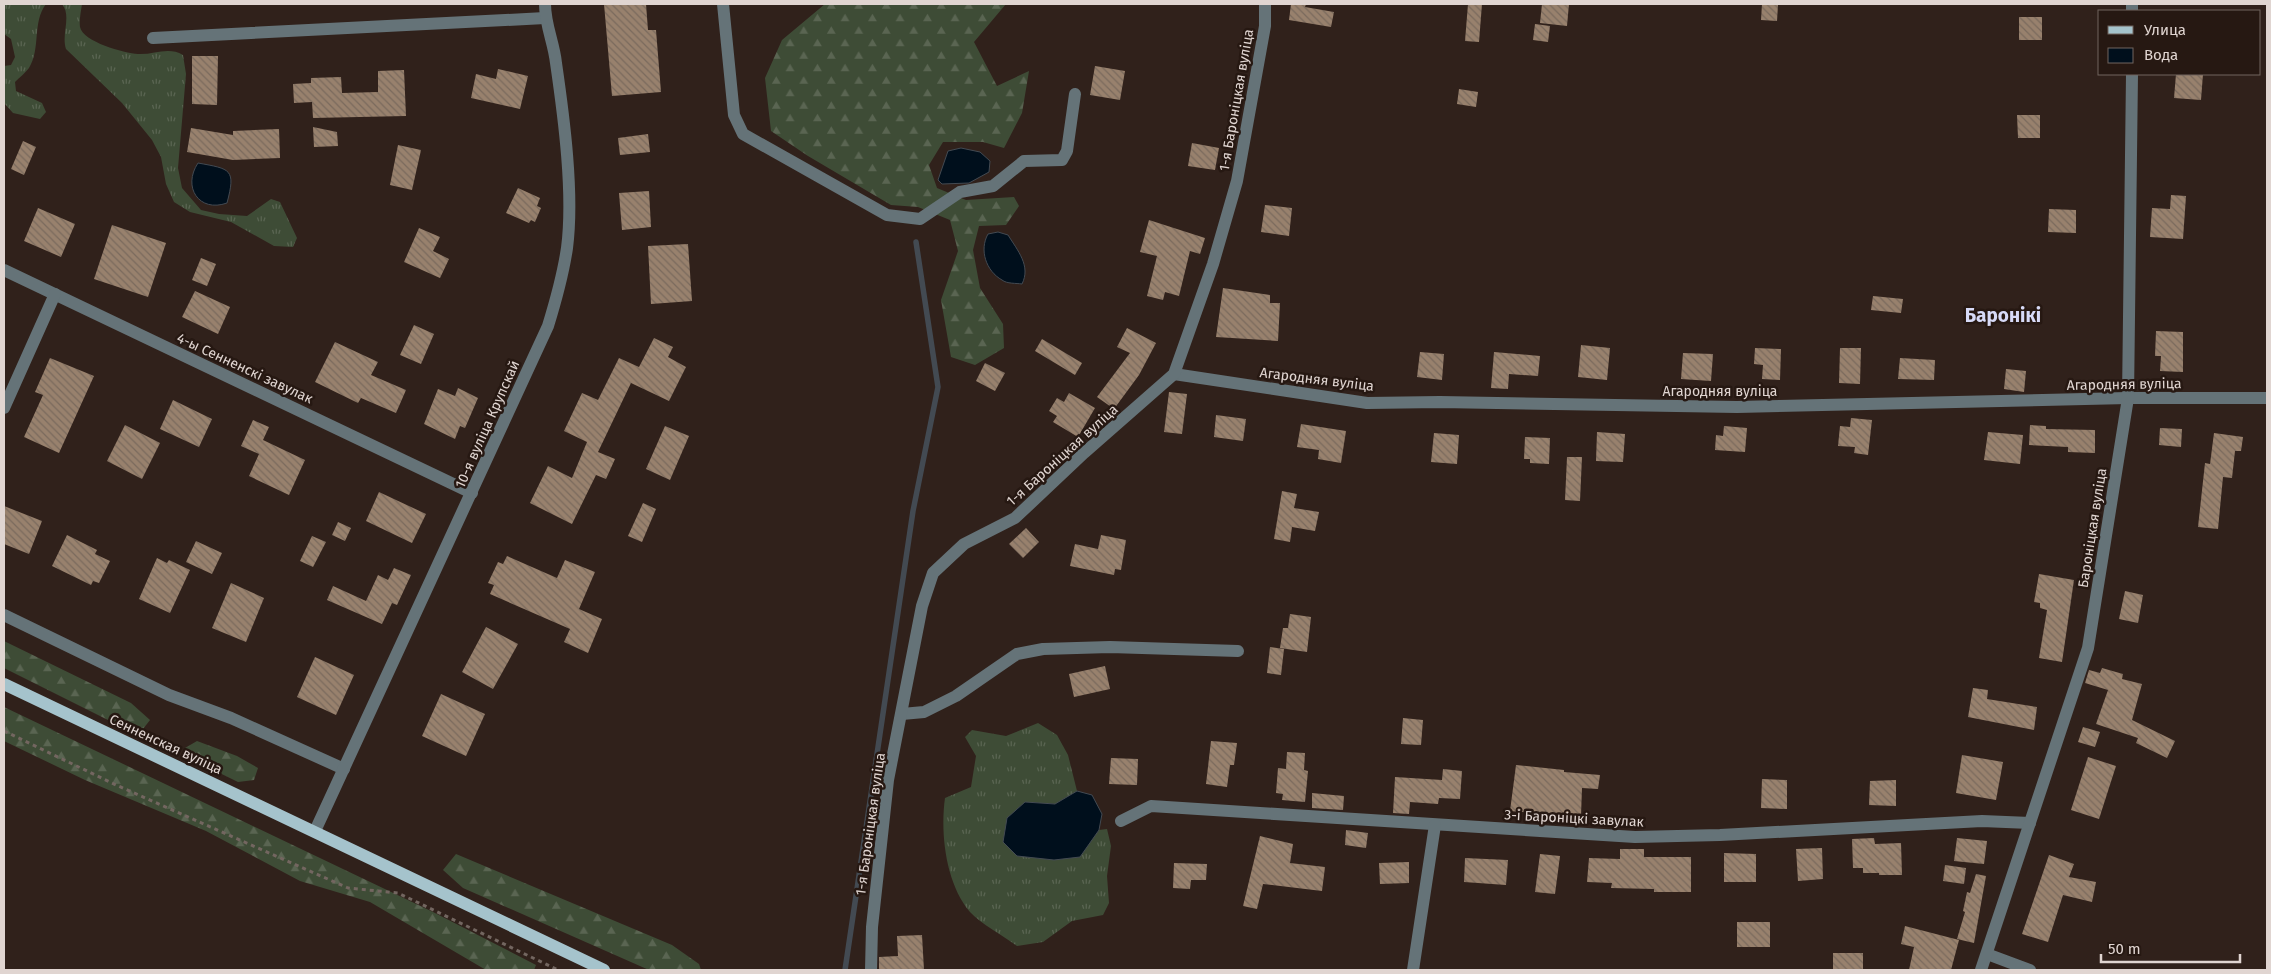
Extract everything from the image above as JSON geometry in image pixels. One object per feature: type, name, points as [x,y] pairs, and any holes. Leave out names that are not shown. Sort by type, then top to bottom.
[{"type":"main road","name":"Сенненская вуліца","points":[[4,684],[604,970]]},
{"type":"street","name":"10-я вуліца Крупскай","points":[[315,831],[548,326],[560,284],[567,246],[568,189],[556,61],[545,18],[545,4]]},
{"type":"street","points":[[723,4],[734,115],[743,134],[887,215],[920,219],[960,192],[994,186],[1024,161],[1062,160],[1068,151],[1075,94]]},
{"type":"street","name":"1-я Бароніцкая вуліца","points":[[871,970],[872,927],[888,780],[922,606],[933,572],[964,544],[1015,518],[1084,453],[1174,374],[1213,264],[1237,181],[1265,26],[1265,4]]},
{"type":"street","points":[[152,38],[545,18]]},
{"type":"street","name":"Бароніцкая вуліца","points":[[1981,970],[2088,648],[2128,398],[2132,75]]},
{"type":"street","name":"4-ы Сенненскі завулак","points":[[4,270],[472,494]]},
{"type":"street","points":[[4,408],[55,294]]},
{"type":"street","name":"Агародняя вуліца","points":[[1174,374],[1367,403],[1440,402],[1736,407],[2128,398],[2267,398]]},
{"type":"street","points":[[4,615],[169,695],[231,718],[344,769]]},
{"type":"street","points":[[902,714],[924,712],[956,696],[1017,654],[1043,649],[1110,647],[1238,651]]},
{"type":"street","name":"3-і Бароніцкі завулак","points":[[1121,821],[1151,806],[1634,837],[1982,821],[2030,823]]},
{"type":"street","points":[[1413,970],[1435,825]]},
{"type":"street","points":[[1987,954],[2030,970]]},
{"type":"path","points":[[4,731],[116,785],[348,888],[398,893],[558,970]]},
{"type":"green space","points":[[4,4],[46,4],[39,19],[33,61],[29,68],[15,82],[16,91],[42,103],[46,112],[40,119],[13,113],[4,103],[4,66],[11,65],[15,57],[11,39],[4,34]]},
{"type":"green space","points":[[62,4],[82,4],[80,27],[88,37],[105,46],[138,54],[172,51],[183,55],[186,74],[178,168],[182,188],[201,210],[219,214],[247,216],[271,199],[280,202],[297,238],[293,247],[274,246],[231,222],[190,212],[174,202],[166,184],[161,157],[152,140],[122,103],[66,49],[66,14]]},
{"type":"green space","points":[[825,4],[1006,4],[974,42],[997,86],[1029,71],[1022,113],[1004,148],[983,142],[943,142],[929,165],[937,188],[966,200],[1014,197],[1019,206],[1006,225],[979,226],[973,250],[980,288],[1003,324],[1004,348],[975,365],[951,357],[941,300],[958,251],[950,220],[918,207],[891,205],[808,156],[771,131],[765,78],[782,40]]},
{"type":"green space","points":[[4,641],[131,703],[150,720],[143,729],[120,726],[4,668]]},
{"type":"green space","points":[[4,707],[433,912],[536,965],[534,970],[486,970],[370,902],[300,881],[206,831],[85,780],[4,741]]},
{"type":"green space","points":[[1038,723],[1057,735],[1068,755],[1077,791],[1055,804],[1024,802],[1079,857],[1099,830],[1107,829],[1111,846],[1107,876],[1109,903],[1103,915],[1072,921],[1043,942],[1017,946],[970,912],[955,887],[944,843],[945,798],[971,787],[976,756],[965,737],[972,730],[1006,736]]},
{"type":"green space","points":[[197,741],[237,756],[258,768],[254,780],[238,782],[189,758],[185,748]]},
{"type":"green space","points":[[456,854],[672,945],[699,964],[701,970],[649,970],[463,888],[443,870]]},
{"type":"water","points":[[961,148],[980,152],[990,161],[989,172],[969,183],[942,184],[938,180],[948,151]]},
{"type":"water","points":[[198,163],[218,167],[228,172],[231,183],[227,203],[208,204],[196,196],[192,181]]},
{"type":"water","points":[[998,232],[1008,235],[1022,259],[1025,271],[1022,284],[1004,281],[996,276],[988,266],[984,253],[985,240],[988,234]]},
{"type":"water","points":[[1077,791],[1092,795],[1102,814],[1099,830],[1080,857],[1054,860],[1017,856],[1003,842],[1007,818],[1025,802],[1055,804]]},
{"type":"building","points":[[604,4],[646,4],[648,30],[656,30],[661,92],[612,96]]},
{"type":"building","points":[[1291,4],[1306,4],[1305,7],[1334,12],[1331,27],[1289,20]]},
{"type":"building","points":[[1468,4],[1482,4],[1479,42],[1465,41]]},
{"type":"building","points":[[1542,4],[1569,4],[1567,26],[1540,23]]},
{"type":"building","points":[[1762,4],[1778,5],[1777,21],[1761,20]]},
{"type":"building","points":[[2019,17],[2042,17],[2042,40],[2019,40]]},
{"type":"building","points":[[1535,24],[1550,26],[1548,42],[1533,40]]},
{"type":"building","points":[[192,56],[218,56],[217,105],[192,104]]},
{"type":"building","points":[[1095,66],[1125,71],[1120,100],[1090,95]]},
{"type":"building","points":[[498,69],[528,76],[520,109],[471,98],[476,74],[496,79]]},
{"type":"building","points":[[404,70],[406,116],[313,118],[312,102],[294,103],[293,84],[311,83],[311,78],[341,77],[342,93],[378,92],[378,71]]},
{"type":"building","points":[[2176,75],[2203,75],[2201,100],[2174,98]]},
{"type":"building","points":[[1459,89],[1478,92],[1476,107],[1457,104]]},
{"type":"building","points":[[2017,115],[2040,115],[2040,138],[2018,138]]},
{"type":"building","points":[[313,127],[337,132],[338,146],[314,147]]},
{"type":"building","points":[[191,128],[233,135],[233,131],[279,129],[280,158],[233,160],[187,152]]},
{"type":"building","points":[[648,134],[650,152],[620,155],[618,138]]},
{"type":"building","points":[[23,141],[36,147],[24,175],[11,169]]},
{"type":"building","points":[[1192,143],[1219,148],[1215,170],[1188,166]]},
{"type":"building","points":[[398,145],[421,150],[412,190],[390,185]]},
{"type":"building","points":[[518,188],[540,198],[537,206],[541,208],[535,222],[531,220],[529,223],[506,213]]},
{"type":"building","points":[[649,191],[651,227],[622,230],[619,193]]},
{"type":"building","points":[[2171,195],[2186,196],[2183,239],[2150,237],[2152,208],[2170,209]]},
{"type":"building","points":[[1265,205],[1292,208],[1289,236],[1261,232]]},
{"type":"building","points":[[38,208],[75,224],[61,257],[24,241]]},
{"type":"building","points":[[2049,209],[2076,210],[2076,233],[2048,232]]},
{"type":"building","points":[[1149,220],[1205,238],[1200,254],[1190,251],[1179,296],[1165,292],[1163,300],[1147,296],[1157,256],[1140,252]]},
{"type":"building","points":[[112,225],[166,243],[148,297],[94,279]]},
{"type":"building","points":[[419,228],[440,237],[433,251],[449,259],[440,278],[404,262]]},
{"type":"building","points":[[688,244],[692,301],[651,304],[648,246]]},
{"type":"building","points":[[201,258],[216,264],[207,286],[192,280]]},
{"type":"building","points":[[1223,288],[1270,295],[1270,303],[1280,303],[1278,341],[1216,337]]},
{"type":"building","points":[[195,291],[230,307],[218,334],[182,317]]},
{"type":"building","points":[[1873,296],[1903,299],[1901,313],[1871,310]]},
{"type":"building","points":[[414,325],[434,334],[421,364],[400,355]]},
{"type":"building","points":[[1127,328],[1156,343],[1139,375],[1114,409],[1097,397],[1130,353],[1117,347]]},
{"type":"building","points":[[2156,331],[2183,332],[2183,372],[2160,371],[2161,356],[2155,356]]},
{"type":"building","points":[[654,338],[673,347],[668,357],[686,367],[669,401],[631,383],[598,452],[615,459],[606,479],[596,475],[572,524],[530,503],[548,466],[572,478],[587,442],[564,431],[582,393],[598,400],[619,358],[639,367]]},
{"type":"building","points":[[1042,339],[1082,363],[1075,375],[1035,351]]},
{"type":"building","points":[[335,342],[378,362],[371,375],[406,390],[396,413],[361,398],[358,403],[315,382]]},
{"type":"building","points":[[1581,345],[1610,348],[1607,380],[1578,377]]},
{"type":"building","points":[[1755,348],[1781,349],[1780,380],[1762,379],[1763,365],[1754,364]]},
{"type":"building","points":[[1840,348],[1861,348],[1860,384],[1839,383]]},
{"type":"building","points":[[1420,352],[1444,354],[1442,380],[1417,377]]},
{"type":"building","points":[[1494,352],[1540,356],[1538,376],[1509,374],[1508,389],[1491,388]]},
{"type":"building","points":[[1683,353],[1713,354],[1711,381],[1681,379]]},
{"type":"building","points":[[50,358],[94,376],[59,453],[24,437],[43,395],[35,392]]},
{"type":"building","points":[[1900,358],[1935,360],[1934,380],[1898,379]]},
{"type":"building","points":[[985,363],[1005,373],[995,391],[976,381]]},
{"type":"building","points":[[2006,369],[2026,371],[2024,392],[2004,389]]},
{"type":"building","points":[[458,388],[478,398],[465,428],[460,426],[455,439],[424,424],[438,389],[455,396]]},
{"type":"building","points":[[1169,392],[1187,394],[1182,434],[1164,432]]},
{"type":"building","points":[[1069,393],[1095,408],[1078,437],[1053,422],[1057,416],[1049,411],[1057,398],[1064,402]]},
{"type":"building","points":[[173,400],[212,419],[199,447],[160,429]]},
{"type":"building","points":[[1216,415],[1246,419],[1243,441],[1214,437]]},
{"type":"building","points":[[1851,418],[1872,420],[1868,455],[1854,453],[1855,447],[1838,446],[1840,426],[1850,427]]},
{"type":"building","points":[[253,420],[269,427],[263,440],[305,460],[289,495],[249,476],[259,454],[241,446]]},
{"type":"building","points":[[1301,424],[1346,431],[1341,463],[1318,459],[1319,450],[1297,447]]},
{"type":"building","points":[[125,425],[160,443],[142,479],[107,461]]},
{"type":"building","points":[[2030,425],[2046,426],[2046,429],[2095,430],[2095,453],[2068,452],[2068,447],[2029,445]]},
{"type":"building","points":[[665,426],[689,436],[670,480],[646,469]]},
{"type":"building","points":[[1724,426],[1747,428],[1745,452],[1715,450],[1716,435],[1723,436]]},
{"type":"building","points":[[2160,428],[2182,429],[2181,447],[2159,445]]},
{"type":"building","points":[[1597,432],[1625,434],[1623,462],[1596,461]]},
{"type":"building","points":[[1988,432],[2023,435],[2020,464],[1984,460]]},
{"type":"building","points":[[1434,433],[1459,435],[1457,464],[1431,462]]},
{"type":"building","points":[[2214,433],[2243,437],[2241,451],[2235,451],[2232,478],[2223,477],[2218,529],[2198,527],[2205,463],[2210,464]]},
{"type":"building","points":[[1525,437],[1550,438],[1549,464],[1530,463],[1530,459],[1524,459]]},
{"type":"building","points":[[1567,457],[1582,457],[1580,501],[1565,500]]},
{"type":"building","points":[[1282,491],[1297,494],[1294,508],[1319,512],[1315,531],[1292,527],[1290,542],[1274,539]]},
{"type":"building","points":[[379,492],[426,514],[412,543],[366,521]]},
{"type":"building","points":[[643,503],[656,509],[642,542],[628,536]]},
{"type":"building","points":[[4,506],[42,521],[29,554],[4,544]]},
{"type":"building","points":[[338,522],[351,528],[345,541],[332,535]]},
{"type":"building","points":[[1026,528],[1039,542],[1023,558],[1009,544]]},
{"type":"building","points":[[67,535],[97,550],[95,554],[110,561],[99,583],[93,581],[91,585],[52,566]]},
{"type":"building","points":[[1101,535],[1126,540],[1121,570],[1115,569],[1114,575],[1070,566],[1075,544],[1098,549]]},
{"type":"building","points":[[312,536],[326,542],[313,567],[300,561]]},
{"type":"building","points":[[196,541],[222,553],[212,574],[186,562]]},
{"type":"building","points":[[507,556],[557,578],[565,560],[595,572],[579,609],[602,619],[588,653],[564,642],[570,629],[490,594],[494,585],[488,583],[498,562],[503,564]]},
{"type":"building","points":[[157,558],[167,563],[169,560],[190,570],[170,613],[139,599]]},
{"type":"building","points":[[394,568],[411,575],[397,605],[392,603],[382,624],[327,600],[333,586],[366,601],[378,575],[388,580]]},
{"type":"building","points":[[2039,574],[2074,580],[2062,662],[2039,658],[2047,610],[2040,608],[2040,603],[2034,602]]},
{"type":"building","points":[[231,583],[264,598],[246,642],[212,628]]},
{"type":"building","points":[[2125,591],[2143,595],[2138,623],[2119,619]]},
{"type":"building","points":[[1290,614],[1311,617],[1307,652],[1280,648],[1283,628],[1288,628]]},
{"type":"building","points":[[486,627],[518,644],[493,689],[462,672]]},
{"type":"building","points":[[1270,647],[1284,649],[1281,675],[1267,673]]},
{"type":"building","points":[[315,657],[354,675],[336,715],[297,697]]},
{"type":"building","points":[[1105,666],[1110,689],[1074,697],[1069,674]]},
{"type":"building","points":[[2102,668],[2123,674],[2122,679],[2142,684],[2132,720],[2175,741],[2167,758],[2136,743],[2138,738],[2096,724],[2108,690],[2085,683],[2089,670],[2100,673]]},
{"type":"building","points":[[1973,688],[1988,690],[1987,699],[2037,707],[2034,730],[1968,717]]},
{"type":"building","points":[[441,694],[485,714],[466,756],[422,736]]},
{"type":"building","points":[[1403,718],[1423,720],[1421,745],[1401,744]]},
{"type":"building","points":[[2083,727],[2100,732],[2095,747],[2078,742]]},
{"type":"building","points":[[1211,741],[1237,743],[1234,765],[1230,765],[1227,787],[1206,784]]},
{"type":"building","points":[[1287,752],[1305,753],[1304,770],[1308,771],[1305,802],[1282,800],[1283,794],[1276,793],[1278,768],[1286,769]]},
{"type":"building","points":[[1962,755],[2003,762],[1996,800],[1956,793]]},
{"type":"building","points":[[2088,757],[2116,766],[2099,819],[2071,810]]},
{"type":"building","points":[[1111,758],[1138,759],[1137,785],[1109,784]]},
{"type":"building","points":[[1516,765],[1600,775],[1598,789],[1582,788],[1581,816],[1510,811]]},
{"type":"building","points":[[1443,769],[1462,771],[1460,799],[1439,798],[1438,804],[1410,802],[1409,814],[1393,813],[1395,777],[1442,780]]},
{"type":"building","points":[[1762,779],[1787,780],[1787,809],[1761,808]]},
{"type":"building","points":[[1896,780],[1896,806],[1869,805],[1870,781]]},
{"type":"building","points":[[1312,793],[1344,796],[1343,810],[1312,808]]},
{"type":"building","points":[[1346,830],[1368,833],[1366,848],[1345,845]]},
{"type":"building","points":[[1260,836],[1293,844],[1290,863],[1325,867],[1322,891],[1263,884],[1257,909],[1243,906]]},
{"type":"building","points":[[1874,838],[1875,844],[1901,843],[1902,875],[1863,873],[1863,868],[1853,868],[1852,839]]},
{"type":"building","points":[[1957,838],[1987,841],[1984,864],[1954,861]]},
{"type":"building","points":[[1822,848],[1823,879],[1798,881],[1796,849]]},
{"type":"building","points":[[1620,849],[1644,849],[1644,857],[1691,857],[1691,892],[1654,892],[1654,889],[1611,888],[1612,883],[1587,882],[1589,858],[1620,859]]},
{"type":"building","points":[[1724,853],[1756,854],[1756,882],[1724,882]]},
{"type":"building","points":[[1540,854],[1560,856],[1555,894],[1535,892]]},
{"type":"building","points":[[2049,855],[2074,864],[2069,877],[2096,882],[2092,902],[2063,895],[2048,942],[2022,934]]},
{"type":"building","points":[[1465,858],[1508,860],[1506,885],[1464,882]]},
{"type":"building","points":[[1409,862],[1409,883],[1380,884],[1379,863]]},
{"type":"building","points":[[1174,863],[1207,864],[1206,880],[1191,880],[1190,889],[1173,888]]},
{"type":"building","points":[[1945,865],[1966,868],[1964,884],[1943,881]]},
{"type":"building","points":[[1976,874],[1986,876],[1974,943],[1957,939],[1965,912],[1963,911],[1967,892],[1970,893]]},
{"type":"building","points":[[1737,922],[1770,922],[1770,947],[1737,947]]},
{"type":"building","points":[[1905,926],[1959,940],[1951,970],[1909,970],[1914,947],[1901,944]]},
{"type":"building","points":[[922,935],[924,970],[879,970],[879,957],[898,956],[897,936]]},
{"type":"building","points":[[1833,953],[1863,953],[1863,970],[1833,970]]},
{"type":"waterway","points":[[845,970],[913,511],[938,387],[916,242]]},
{"type":"district","name":"Баронікі","points":[[2003,315]]}]
